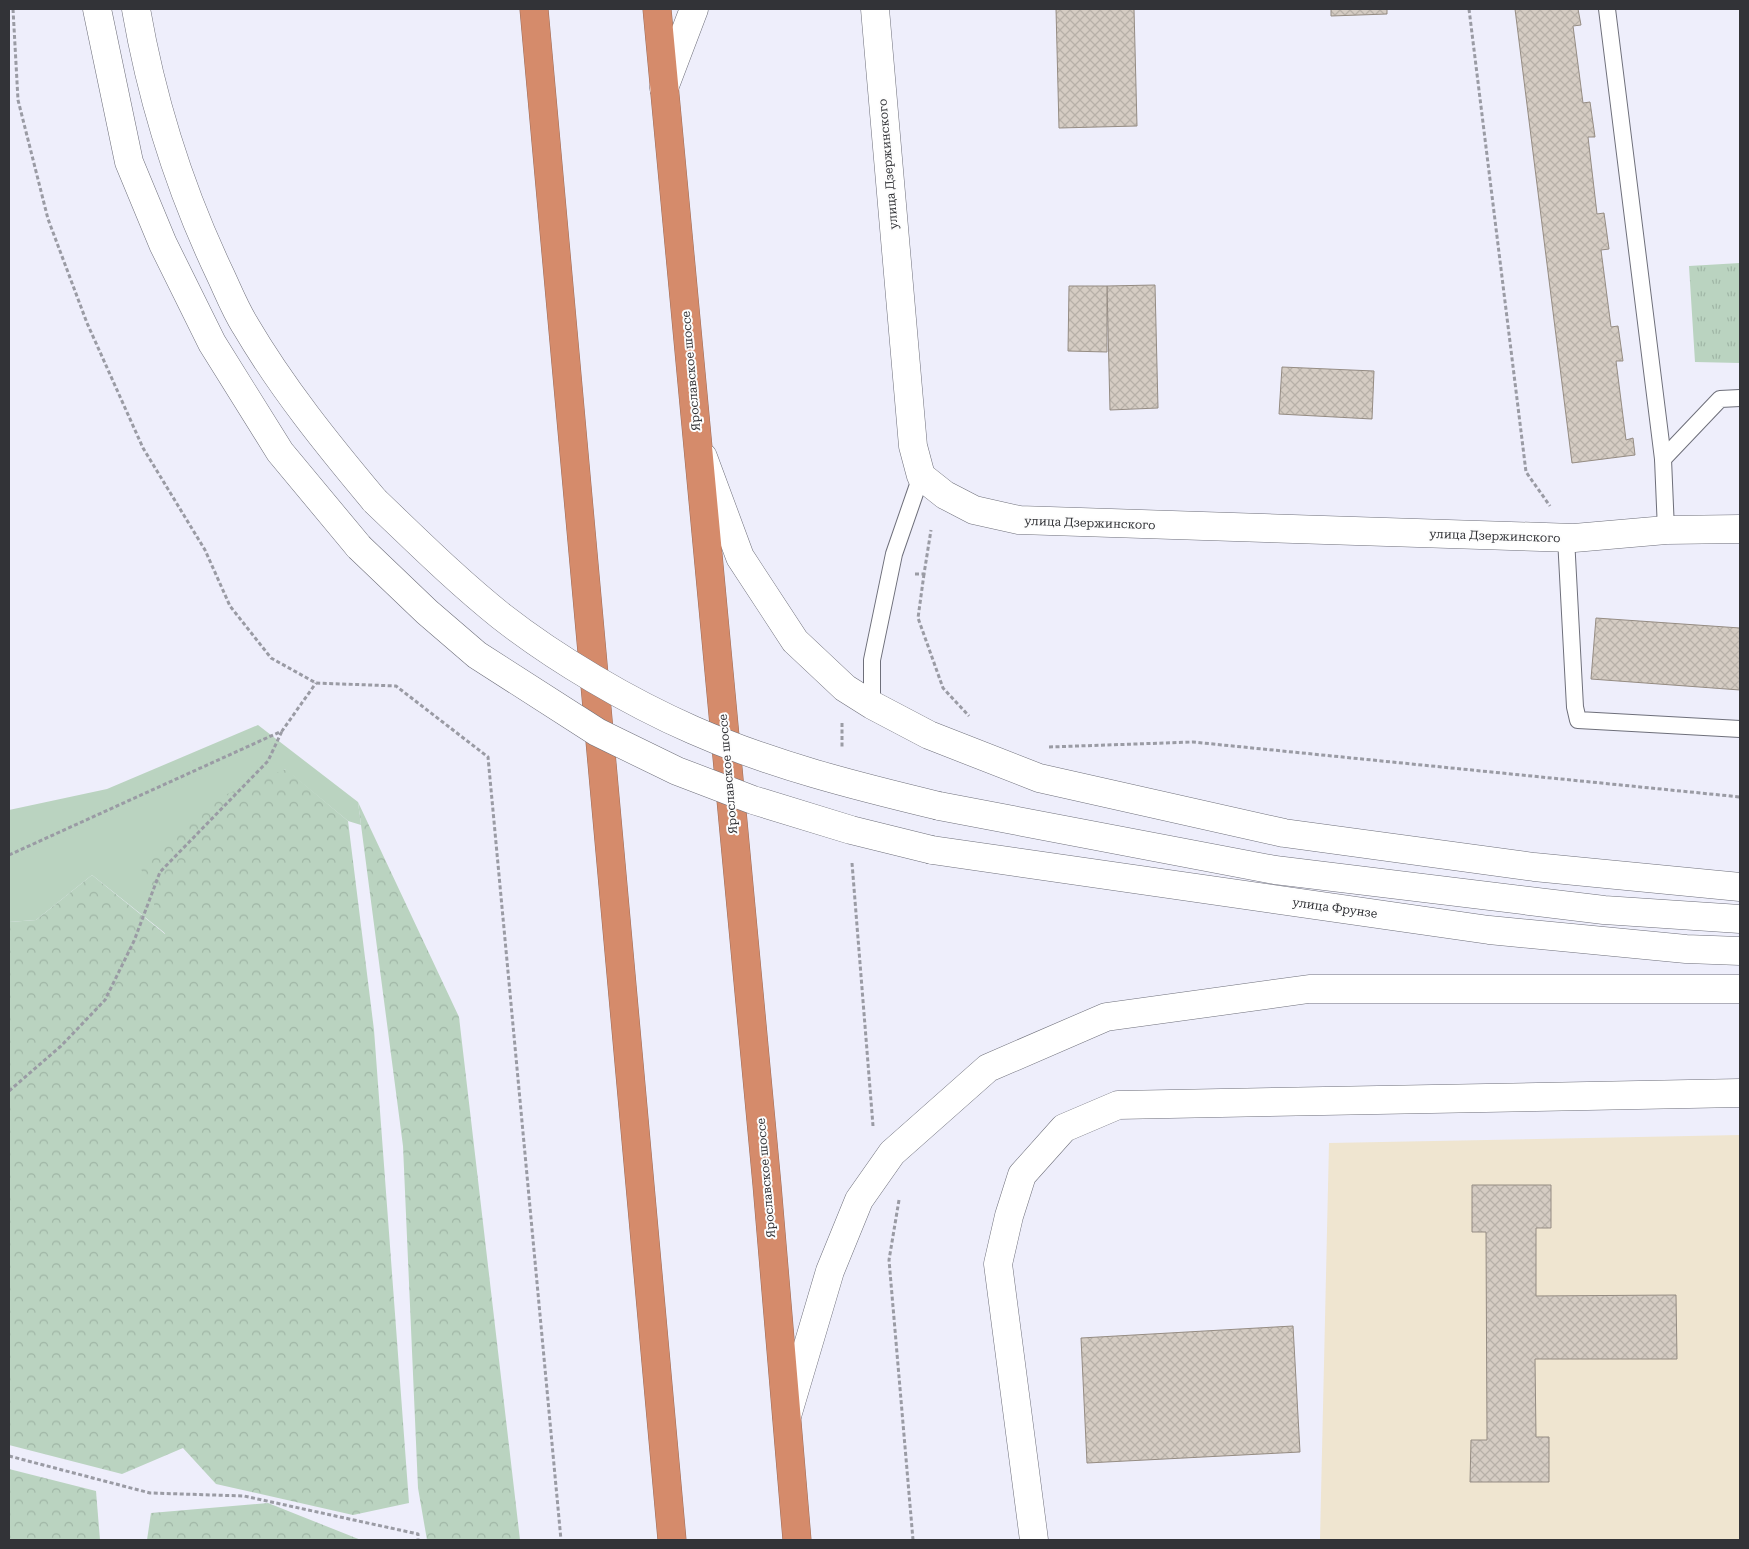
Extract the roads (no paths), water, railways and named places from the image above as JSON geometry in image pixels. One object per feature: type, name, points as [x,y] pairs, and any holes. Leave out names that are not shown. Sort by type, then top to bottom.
[{"type":"highway","points":[[534,9],[672,1540]]},
{"type":"highway","name":"Ярославское шоссе","points":[[656,9],[797,1540]]},
{"type":"main road","name":"улица Фрунзе","points":[[97,9],[129,162],[163,244],[212,344],[280,452],[359,547],[427,612],[478,655],[597,732],[677,772],[753,800],[851,830],[932,850],[1488,930],[1686,949],[1740,951]]},
{"type":"main road","points":[[136,9],[142,46],[174,162],[196,224],[244,324],[311,425],[375,501],[501,616],[553,652],[616,690],[693,730],[785,765],[867,789],[939,806],[1274,870],[1604,910],[1740,919]]},
{"type":"main road","points":[[664,88],[694,9]]},
{"type":"main road","name":"улица Дзержинского","points":[[875,9],[913,446],[921,476],[945,495],[974,510],[1019,520],[1570,538],[1666,530],[1740,529]]},
{"type":"main road","points":[[697,441],[740,557],[795,641],[845,688],[872,705],[929,735],[1039,778],[1284,833],[1534,867],[1740,887]]},
{"type":"main road","points":[[786,1418],[830,1271],[859,1200],[892,1153],[988,1068],[1106,1017],[1308,989],[1740,989]]},
{"type":"main road","points":[[1034,1540],[998,1264],[1009,1216],[1022,1175],[1064,1128],[1118,1104],[1740,1093]]},
{"type":"lane","points":[[1607,9],[1663,460],[1666,530]]},
{"type":"lane","points":[[1663,460],[1720,399],[1740,398]]},
{"type":"lane","points":[[872,705],[872,660],[894,554],[921,476]]},
{"type":"lane","points":[[1570,538],[1574,707],[1578,720],[1740,729]]}]
